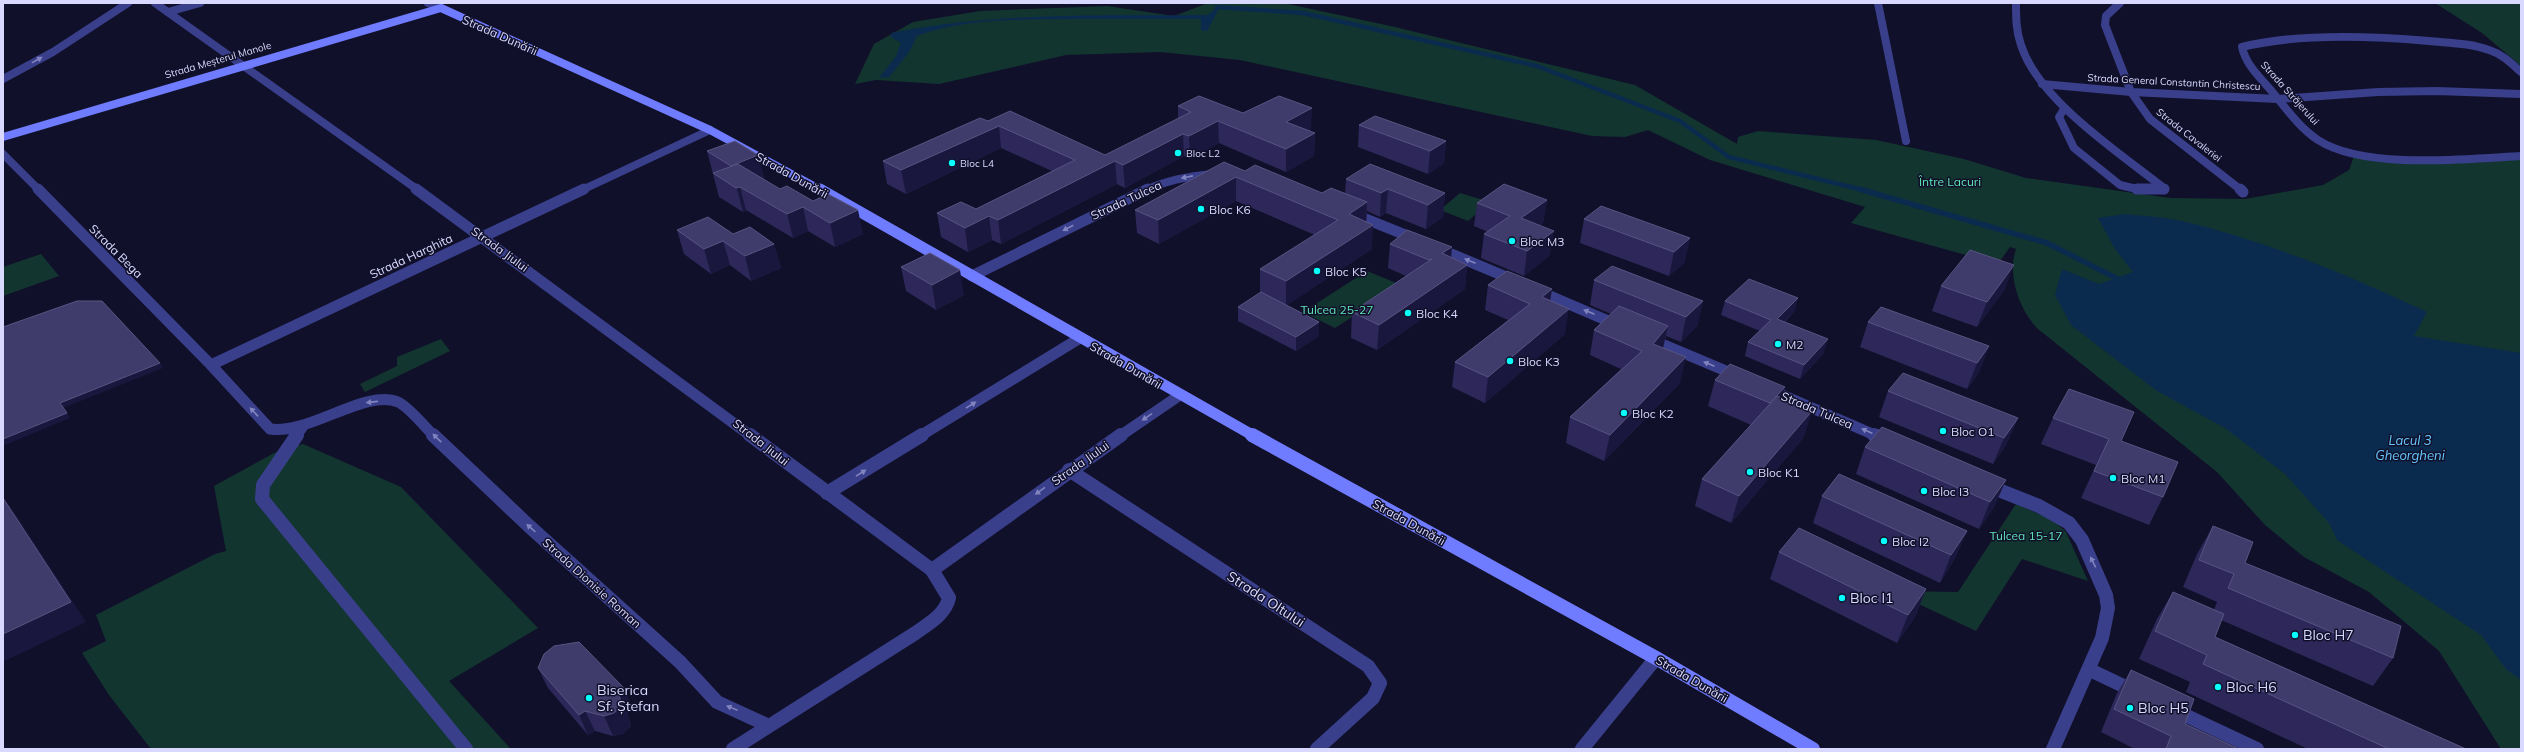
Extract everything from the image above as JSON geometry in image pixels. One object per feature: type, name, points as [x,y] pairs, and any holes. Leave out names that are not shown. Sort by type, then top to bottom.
[{"type":"street","points":[[3,79],[53,52],[128,3]]},
{"type":"street","name":"Strada Jiului","points":[[155,3],[244,64],[483,237],[730,418],[932,570],[1069,470],[1180,395]]},
{"type":"street","points":[[168,12],[200,3]]},
{"type":"street","name":"Strada Dunării","points":[[428,3],[710,130],[782,168],[1180,395],[1656,658],[1813,749]]},
{"type":"street","points":[[1878,3],[1906,142]]},
{"type":"street","points":[[2016,3],[2015,16],[2022,48],[2042,84],[2064,109],[2165,189],[2162,191],[2143,191],[2120,185],[2074,148],[2059,117],[2064,109]]},
{"type":"street","name":"Strada Cavaleriei","points":[[2120,3],[2106,16],[2105,25],[2131,92],[2150,119],[2243,192]]},
{"type":"street","name":"Strada Meșterul Manole","points":[[3,137],[244,64],[440,8]]},
{"type":"street","name":"Strada Străjerului","points":[[2521,72],[2506,58],[2490,50],[2471,45],[2373,36],[2262,42],[2242,47],[2249,64],[2278,99],[2318,140],[2355,153],[2406,160],[2521,156]]},
{"type":"street","name":"Strada General Constantin Christescu","points":[[2042,84],[2131,92],[2278,99],[2378,92],[2437,91],[2521,94]]},
{"type":"street","name":"Strada Harghita","points":[[211,365],[710,130]]},
{"type":"street","name":"Strada Bega","points":[[3,154],[211,365]]},
{"type":"street","name":"Strada Tulcea","points":[[972,276],[1157,184],[1191,176],[1226,174]]},
{"type":"street","name":"Strada Tulcea","points":[[1342,209],[1900,446]]},
{"type":"street","points":[[828,493],[1080,338]]},
{"type":"street","name":"Strada Dionisie Roman","points":[[211,365],[270,429],[284,431],[303,426],[364,403],[384,400],[398,402],[529,526],[680,662],[717,702],[767,725]]},
{"type":"street","points":[[303,426],[263,485],[262,499],[466,749]]},
{"type":"street","name":"Strada Oltului","points":[[1069,470],[1368,666],[1380,683],[1373,698],[1317,749]]},
{"type":"street","points":[[1972,478],[2052,513],[2070,524],[2080,536],[2102,581],[2106,599],[2107,621],[2090,670],[2053,749]]},
{"type":"street","points":[[733,749],[767,725],[806,704],[939,615],[947,606],[949,598],[932,570]]},
{"type":"street","points":[[1582,749],[1656,658]]},
{"type":"street","points":[[2090,670],[2257,749]]},
{"type":"green space","name":"Între Lacuri","points":[[1208,3],[1288,4],[1395,27],[1635,85],[1737,144],[1738,137],[1758,131],[1876,140],[1964,159],[2026,178],[2170,198],[2245,199],[2323,185],[2349,170],[2355,153],[2406,160],[2521,156],[2521,749],[2501,749],[2439,651],[2369,592],[2304,557],[2265,525],[2217,472],[2038,329],[2025,312],[2016,292],[2013,270],[2016,249],[2010,247],[1998,264],[1851,223],[1865,207],[1710,160],[1648,130],[1625,137],[1592,136],[1240,60],[1160,52],[1066,55],[939,84],[876,80],[855,84],[874,44],[913,22],[980,11],[1107,6],[1174,16]]},
{"type":"green space","points":[[2435,3],[2521,3],[2521,66],[2482,33]]},
{"type":"green space","points":[[1460,193],[1490,202],[1468,221],[1440,210]]},
{"type":"green space","points":[[41,254],[59,276],[3,296],[3,267]]},
{"type":"green space","name":"Tulcea 25-27","points":[[1367,271],[1401,285],[1335,328],[1303,312]]},
{"type":"green space","points":[[441,339],[450,351],[365,392],[360,384],[397,366],[397,357]]},
{"type":"green space","points":[[303,444],[401,487],[538,628],[449,681],[511,749],[151,749],[109,695],[82,653],[106,641],[96,615],[215,554],[226,551],[214,486],[274,453]]},
{"type":"green space","name":"Tulcea 15-17","points":[[2016,504],[2053,520],[2066,532],[2088,581],[2022,559],[1976,631],[1891,591],[1958,592]]},
{"type":"water","points":[[1217,7],[1220,7],[1207,31],[1201,30],[1201,19],[1012,20],[954,26],[917,36],[909,52],[889,77],[879,78],[896,56],[901,43],[891,37],[891,33],[939,25],[1015,18],[1092,15],[1208,15]]},
{"type":"water","name":"Lacul 3 Gheorgheni","points":[[2125,214],[2182,221],[2214,229],[2245,238],[2337,272],[2427,312],[2414,336],[2521,353],[2521,680],[2506,669],[2481,635],[2337,540],[2329,523],[2285,474],[2225,428],[2157,391],[2071,325],[2055,295],[2062,269],[2099,284],[2133,272],[2115,249],[2098,218]]},
{"type":"building","points":[[1199,96],[1243,113],[1279,96],[1312,108],[1286,122],[1315,133],[1286,149],[1218,121],[1189,136],[1183,134],[1123,165],[1115,161],[998,220],[989,216],[965,228],[937,213],[961,202],[976,209],[1075,160],[999,126],[901,170],[883,161],[980,118],[988,121],[1010,111],[1105,155],[1191,112],[1178,106]]},
{"type":"building","points":[[1375,116],[1446,141],[1430,151],[1359,125]]},
{"type":"building","points":[[735,141],[758,155],[731,166],[707,151]]},
{"type":"building","points":[[1224,162],[1245,171],[1255,165],[1322,193],[1331,188],[1367,202],[1349,214],[1373,225],[1286,281],[1260,269],[1338,220],[1236,177],[1158,220],[1135,210]]},
{"type":"building","points":[[738,164],[780,189],[787,186],[813,201],[828,194],[858,210],[830,223],[803,207],[787,214],[740,187],[736,188],[713,173]]},
{"type":"building","points":[[1370,164],[1445,193],[1428,205],[1388,189],[1381,193],[1346,179]]},
{"type":"building","points":[[1504,184],[1547,200],[1521,218],[1554,231],[1527,251],[1484,234],[1510,216],[1477,203]]},
{"type":"building","points":[[1601,206],[1690,238],[1674,252],[1584,219]]},
{"type":"building","points":[[708,217],[733,234],[750,227],[774,244],[745,256],[723,241],[704,249],[677,230]]},
{"type":"building","points":[[1407,230],[1452,247],[1442,253],[1467,265],[1379,325],[1352,312],[1432,259],[1429,260],[1390,244]]},
{"type":"building","points":[[1970,250],[2014,265],[1987,302],[1941,286]]},
{"type":"building","points":[[930,253],[960,270],[932,285],[901,267]]},
{"type":"building","points":[[1612,266],[1703,301],[1686,317],[1594,280]]},
{"type":"building","points":[[1507,271],[1552,289],[1542,297],[1569,309],[1488,377],[1455,362],[1530,304],[1488,285]]},
{"type":"building","points":[[1749,279],[1798,298],[1777,319],[1828,339],[1804,365],[1748,342],[1771,320],[1725,301]]},
{"type":"building","points":[[1261,292],[1319,322],[1296,337],[1238,307]]},
{"type":"building","points":[[77,301],[102,301],[160,363],[60,403],[67,413],[3,439],[3,327]]},
{"type":"building","points":[[1619,306],[1668,326],[1653,344],[1686,357],[1610,435],[1570,417],[1642,351],[1594,330]]},
{"type":"building","points":[[1881,307],[1989,346],[1977,363],[1868,322]]},
{"type":"building","points":[[1730,364],[1785,387],[1770,403],[1715,380]]},
{"type":"building","points":[[1903,373],[2018,418],[2004,438],[1888,391]]},
{"type":"building","points":[[2069,389],[2134,412],[2121,441],[2178,462],[2163,497],[2094,471],[2109,439],[2053,418]]},
{"type":"building","points":[[1777,396],[1812,411],[1739,496],[1702,479]]},
{"type":"building","points":[[1882,427],[2006,480],[1990,502],[1865,447]]},
{"type":"building","points":[[1839,474],[1967,531],[1951,555],[1822,496]]},
{"type":"building","points":[[3,498],[71,602],[3,634]]},
{"type":"building","points":[[2213,526],[2253,542],[2245,563],[2401,626],[2393,658],[2228,588],[2234,574],[2199,560]]},
{"type":"building","points":[[1799,528],[1926,589],[1908,615],[1779,552]]},
{"type":"building","points":[[2173,592],[2224,614],[2215,637],[2466,749],[2389,749],[2203,664],[2207,655],[2155,631]]},
{"type":"building","name":"Biserica Sf. Ștefan","points":[[579,642],[624,688],[618,691],[622,706],[614,713],[604,716],[585,711],[579,715],[538,668],[544,654],[554,646]]},
{"type":"building","points":[[2131,670],[2194,699],[2185,724],[2239,749],[2166,749],[2171,736],[2114,709]]},
{"type":"waterway","points":[[1217,7],[1303,13],[1537,66],[1680,121],[1729,157],[1859,189]]},
{"type":"waterway","points":[[1859,189],[2047,243],[2116,278]]},
{"type":"place","name":"Bloc L2","points":[[1178,153]]},
{"type":"place","name":"Bloc L4","points":[[952,163]]},
{"type":"place","name":"Bloc K6","points":[[1201,209]]},
{"type":"place","name":"Bloc M3","points":[[1512,241]]},
{"type":"place","name":"Bloc K5","points":[[1317,271]]},
{"type":"place","name":"Bloc K4","points":[[1408,313]]},
{"type":"place","name":"M2","points":[[1778,344]]},
{"type":"place","name":"Bloc K3","points":[[1510,361]]},
{"type":"place","name":"Bloc K2","points":[[1624,413]]},
{"type":"place","name":"Bloc O1","points":[[1943,431]]},
{"type":"place","name":"Bloc K1","points":[[1750,472]]},
{"type":"place","name":"Bloc M1","points":[[2113,478]]},
{"type":"place","name":"Bloc I3","points":[[1924,491]]},
{"type":"place","name":"Bloc I2","points":[[1884,541]]},
{"type":"place","name":"Bloc I1","points":[[1842,598]]},
{"type":"place","name":"Bloc H7","points":[[2295,635]]},
{"type":"place","name":"Bloc H6","points":[[2218,687]]},
{"type":"place","name":"Biserica Sf. Ștefan","points":[[589,698]]},
{"type":"place","name":"Bloc H5","points":[[2130,708]]}]
